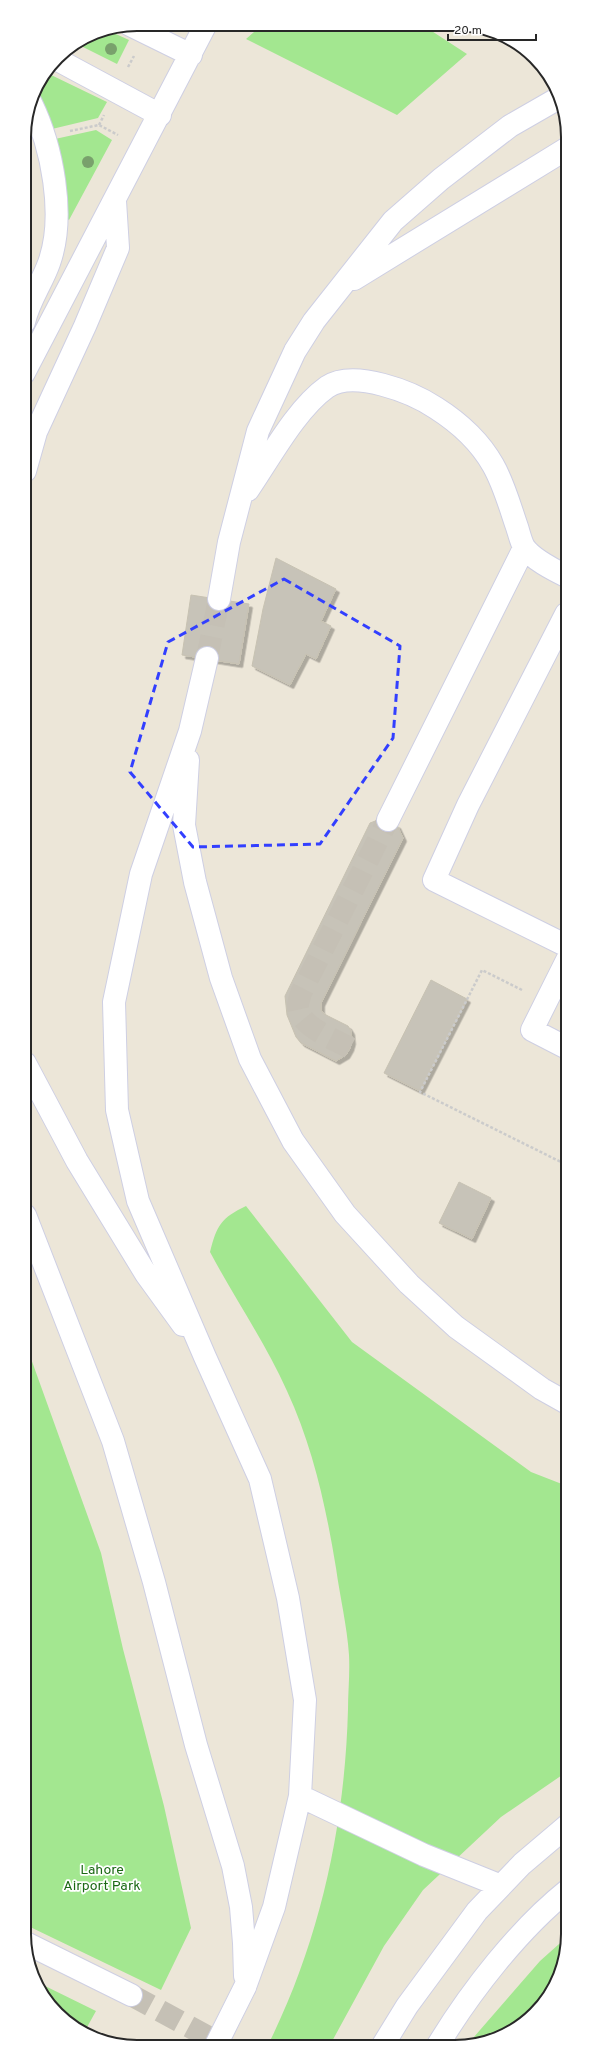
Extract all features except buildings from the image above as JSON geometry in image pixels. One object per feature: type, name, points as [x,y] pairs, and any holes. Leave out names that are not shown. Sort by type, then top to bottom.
[{"type":"street","points":[[142,31],[191,55]]},
{"type":"street","points":[[31,360],[205,31]]},
{"type":"street","points":[[62,62],[160,115]]},
{"type":"street","points":[[219,599],[238,506],[258,431],[295,351],[340,288],[393,221],[441,179],[510,126],[554,101]]},
{"type":"street","points":[[31,301],[49,263],[54,242],[56,221],[55,189],[44,136],[34,113]]},
{"type":"street","points":[[340,288],[561,152]]},
{"type":"street","points":[[31,450],[36,432],[85,326],[118,248],[115,200]]},
{"type":"street","points":[[238,506],[306,405],[329,386],[348,380],[366,381],[391,387],[435,407],[459,425],[481,447],[494,465],[524,548],[542,562],[561,573]]},
{"type":"street","points":[[388,820],[524,548]]},
{"type":"street","points":[[561,624],[468,805],[434,880],[561,943]]},
{"type":"street","points":[[207,658],[190,732],[141,874],[114,1002],[117,1110],[138,1201],[205,1357],[260,1479],[288,1598],[305,1700],[300,1796],[274,1907],[245,1987],[218,2040]]},
{"type":"street","points":[[190,732],[184,825],[194,882],[222,978],[250,1059],[293,1141],[345,1214],[409,1284],[456,1327],[542,1389],[561,1400]]},
{"type":"street","points":[[561,972],[532,1030],[561,1045]]},
{"type":"street","points":[[31,1074],[81,1168],[146,1274],[205,1357]]},
{"type":"street","points":[[31,1230],[113,1441],[154,1582],[196,1744],[233,1866],[241,1907],[245,1987]]},
{"type":"street","points":[[300,1796],[424,1855],[500,1886]]},
{"type":"street","points":[[386,2040],[407,2006],[477,1911],[522,1864],[561,1831]]},
{"type":"street","points":[[441,2040],[478,1986],[507,1951],[561,1896]]},
{"type":"street","points":[[32,1946],[131,1996]]},
{"type":"path","points":[[44,136],[99,125],[143,148]]},
{"type":"path","points":[[546,1002],[482,970],[420,1092],[561,1162]]},
{"type":"highlighted area","points":[[284,579],[400,646],[393,738],[320,844],[193,847],[130,772],[168,642]]},
{"type":"green space","points":[[255,31],[432,31],[467,54],[397,115],[246,39]]},
{"type":"green space","points":[[115,33],[129,40],[117,64],[82,47],[96,39]]},
{"type":"green space","points":[[51,75],[107,102],[98,118],[52,129],[37,101],[45,84]]},
{"type":"green space","points":[[96,130],[112,140],[69,220],[63,217],[55,139]]},
{"type":"green space","points":[[246,1206],[352,1342],[531,1472],[561,1484],[561,1776],[501,1817],[423,1890],[384,1946],[333,2040],[270,2040],[302,1965],[326,1882],[335,1839],[342,1796],[346,1752],[349,1662],[345,1622],[328,1522],[318,1478],[304,1434],[287,1391],[260,1338],[210,1252],[215,1235],[221,1223]]},
{"type":"green space","name":"Lahore Airport Park","points":[[31,1359],[101,1553],[123,1649],[164,1806],[191,1928],[161,1990],[31,1927]]},
{"type":"green space","points":[[561,1942],[553,1975],[547,1987],[535,2004],[520,2018],[508,2026],[496,2032],[473,2038],[540,1961]]},
{"type":"green space","points":[[44,1986],[96,2011],[87,2027],[72,2018],[62,2009]]},
{"type":"tunnel","points":[[207,658],[219,599]]},
{"type":"tunnel","points":[[350,1048],[310,1026],[300,1013],[298,1003],[301,993],[388,820]]},
{"type":"tunnel","points":[[131,1995],[214,2040]]}]
